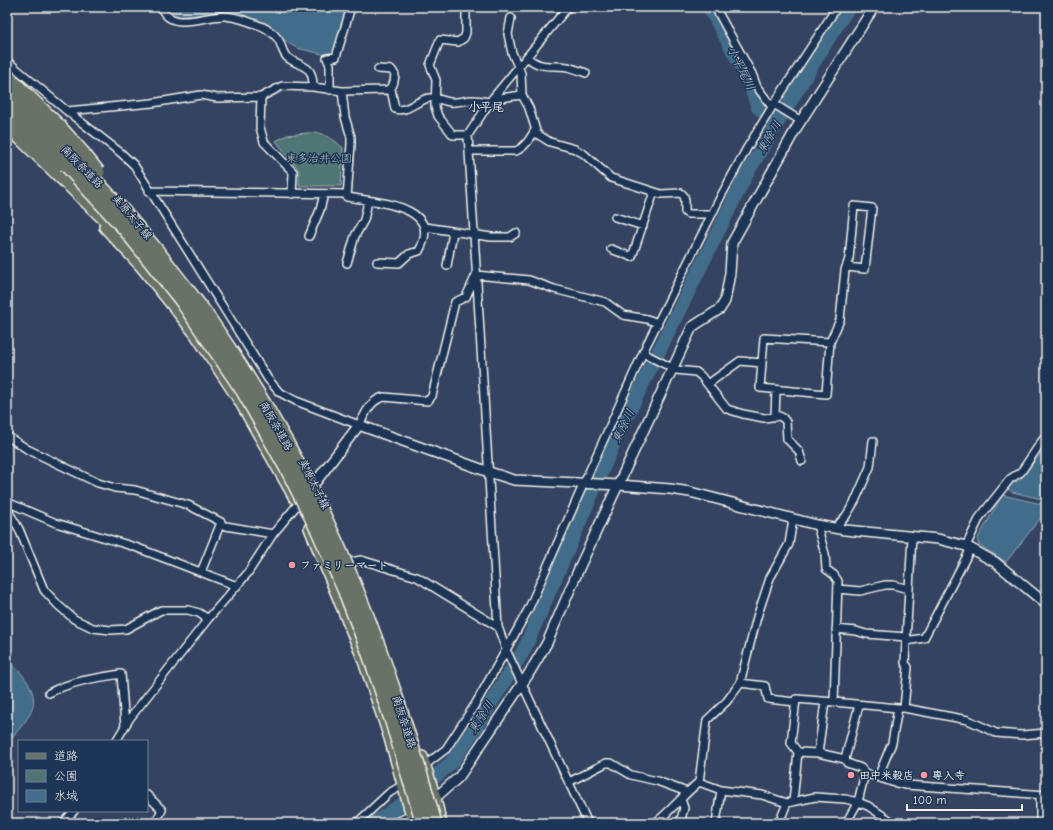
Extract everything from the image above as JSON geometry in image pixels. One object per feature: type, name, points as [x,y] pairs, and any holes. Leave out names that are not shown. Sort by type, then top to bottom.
[{"type":"highway","points":[[7,76],[59,126],[117,194],[192,293],[212,322]]},
{"type":"highway","name":"南阪奈道路","points":[[7,93],[69,152],[146,237],[212,322],[250,382],[298,466],[355,585],[379,647],[403,718],[435,823]]},
{"type":"highway","name":"南阪奈道路","points":[[7,108],[66,165],[123,226],[181,300],[243,391],[288,470],[318,530],[344,589],[368,651],[391,719],[423,823]]},
{"type":"highway","points":[[7,125],[113,226],[181,300]]},
{"type":"main road","name":"美原太子線","points":[[7,84],[67,142],[156,245],[217,322],[246,363],[274,408],[315,483],[352,562],[386,651],[426,768],[435,796],[441,823]]},
{"type":"main road","points":[[7,134],[100,222],[142,267],[195,333],[240,401],[298,504],[312,533],[363,658],[390,738],[412,816]]},
{"type":"street","points":[[161,7],[163,12],[172,20],[181,22],[226,16],[268,29],[278,39],[286,57],[308,69],[313,76],[313,87]]},
{"type":"street","points":[[330,90],[330,65],[327,58],[336,57],[351,7]]},
{"type":"street","points":[[568,7],[491,101],[468,135],[498,627],[520,680],[588,823]]},
{"type":"street","points":[[715,7],[752,74],[757,87],[773,106],[801,122]]},
{"type":"street","points":[[426,768],[446,749],[472,710],[507,651],[529,608],[643,353],[712,214],[773,106],[837,7]]},
{"type":"street","points":[[435,796],[459,777],[520,680],[547,642],[581,564],[692,327],[720,309],[725,301],[730,273],[732,242],[801,122],[874,7]]},
{"type":"street","points":[[466,9],[466,33],[464,38],[458,42],[440,40],[430,65],[436,80],[435,107],[438,116],[453,135],[468,135]]},
{"type":"street","points":[[511,18],[508,34],[512,53],[521,73],[522,95],[531,113],[535,130],[541,138],[575,149],[584,154],[611,178],[661,194],[681,193],[686,200],[685,212],[688,214],[712,214]]},
{"type":"street","points":[[527,57],[533,63],[541,66],[568,67],[586,73]]},
{"type":"street","points":[[7,61],[134,165],[148,191],[268,379],[279,392],[296,401],[514,480],[609,484],[670,489],[690,492],[817,525],[938,539],[969,547],[995,562],[1046,604]]},
{"type":"street","points":[[378,69],[392,70],[395,75],[394,84],[391,89],[395,109],[398,110],[408,108],[428,98],[451,102],[472,100],[491,101],[522,95]]},
{"type":"street","points":[[67,111],[152,103],[201,95],[217,98],[261,97],[282,86],[313,87],[360,92],[391,89]]},
{"type":"street","points":[[342,91],[345,117],[351,137],[346,197],[392,205],[410,210],[421,220],[425,227],[422,246],[419,251],[409,254],[399,263],[377,262]]},
{"type":"street","points":[[261,97],[260,127],[264,142],[294,172],[292,194]]},
{"type":"street","points":[[469,151],[516,151],[526,143],[535,130]]},
{"type":"street","points":[[148,191],[347,194]]},
{"type":"street","points":[[611,250],[632,257],[654,192]]},
{"type":"street","points":[[309,236],[320,210],[324,194]]},
{"type":"street","points":[[347,263],[355,236],[364,220],[368,201]]},
{"type":"street","points":[[830,342],[764,338],[760,388],[826,394],[830,342],[840,320],[846,267],[849,259],[854,206],[872,208],[865,269],[846,267]]},
{"type":"street","points":[[615,216],[643,226]]},
{"type":"street","points":[[425,227],[503,238],[510,237],[516,233]]},
{"type":"street","points":[[447,266],[452,232]]},
{"type":"street","points":[[476,275],[529,280],[554,289],[605,302],[623,315],[647,319],[658,323]]},
{"type":"street","points":[[117,740],[125,726],[208,620],[247,574],[273,534],[315,483],[359,425],[372,402],[377,398],[384,397],[428,401],[432,396],[455,302],[466,297],[476,275]]},
{"type":"street","points":[[643,353],[673,367],[676,370],[696,372],[708,384],[727,409],[764,418],[779,416],[783,418],[786,422],[786,439],[799,451],[802,461]]},
{"type":"street","points":[[708,384],[740,362],[762,363]]},
{"type":"street","points":[[775,417],[776,390]]},
{"type":"street","points":[[836,629],[906,639],[924,638],[969,547],[971,535],[980,517],[1010,479],[1021,472],[1046,435]]},
{"type":"street","points":[[7,436],[27,449],[98,483],[115,488],[135,490],[188,505],[221,522],[201,572]]},
{"type":"street","points":[[835,528],[846,516],[855,501],[870,467],[873,442]]},
{"type":"street","points":[[7,502],[56,523],[135,547],[237,586]]},
{"type":"street","points":[[7,509],[19,529],[44,590],[74,619],[93,628],[111,630],[126,629],[161,610],[188,610],[198,613],[208,620]]},
{"type":"street","points":[[655,823],[668,813],[687,792],[699,782],[707,720],[727,700],[740,683],[759,610],[770,578],[789,544],[793,519]]},
{"type":"street","points":[[220,525],[273,534]]},
{"type":"street","points":[[817,525],[825,554],[826,569],[834,575],[838,582],[834,702]]},
{"type":"street","points":[[878,778],[892,743],[901,708],[908,667],[905,663],[912,536]]},
{"type":"street","points":[[352,562],[361,560],[417,576],[498,627]]},
{"type":"street","points":[[838,589],[860,591],[885,585],[893,585],[909,590]]},
{"type":"street","points":[[49,693],[61,687],[84,680],[121,674],[125,726]]},
{"type":"street","points":[[740,683],[765,686],[768,699],[795,702],[796,699],[901,708],[968,720],[996,733],[1022,735],[1046,733]]},
{"type":"street","points":[[779,823],[790,803],[798,752],[791,743],[795,702]]},
{"type":"street","points":[[818,753],[825,702]]},
{"type":"street","points":[[845,759],[859,705]]},
{"type":"street","points":[[798,752],[818,753],[845,759],[847,763],[861,768],[865,773],[906,785],[1043,795],[1040,823]]},
{"type":"street","points":[[569,782],[606,763],[611,763],[631,776],[657,781],[687,792]]},
{"type":"street","points":[[846,823],[858,802],[865,773]]},
{"type":"street","points":[[699,782],[721,790],[762,795],[790,803],[815,797],[833,797],[858,802],[894,823]]},
{"type":"street","points":[[357,823],[389,793],[403,788]]},
{"type":"street","points":[[716,823],[721,790]]},
{"type":"street","points":[[148,796],[162,810],[156,823]]},
{"type":"street","points":[[680,823],[684,808],[681,799]]},
{"type":"street","points":[[63,823],[73,812]]},
{"type":"street","points":[[394,823],[412,816]]},
{"type":"green space","name":"東多治井公園","points":[[317,132],[331,138],[343,148],[341,186],[299,186],[299,170],[276,141],[287,135]]},
{"type":"water","points":[[167,7],[348,7],[334,57],[297,48],[262,23],[228,13],[180,16],[174,14]]},
{"type":"water","points":[[1046,447],[1046,500],[1012,492],[1008,489],[1013,483],[1019,481]]},
{"type":"water","points":[[1002,495],[1046,505],[1046,511],[1006,562],[979,545],[977,540]]},
{"type":"water","points":[[7,659],[24,676],[32,690],[33,706],[25,722],[7,744]]},
{"type":"waterway","name":"小平尾川","points":[[709,7],[746,74],[758,107],[777,124]]},
{"type":"waterway","name":"東除川","points":[[374,823],[411,798],[452,762],[524,650],[617,436],[746,175],[849,7]]},
{"type":"place","name":"ファミリーマート","points":[[292,565]]},
{"type":"place","name":"田中米穀店","points":[[851,775]]},
{"type":"place","name":"専入寺","points":[[924,775]]},
{"type":"district","name":"小平尾","points":[[486,107]]}]
